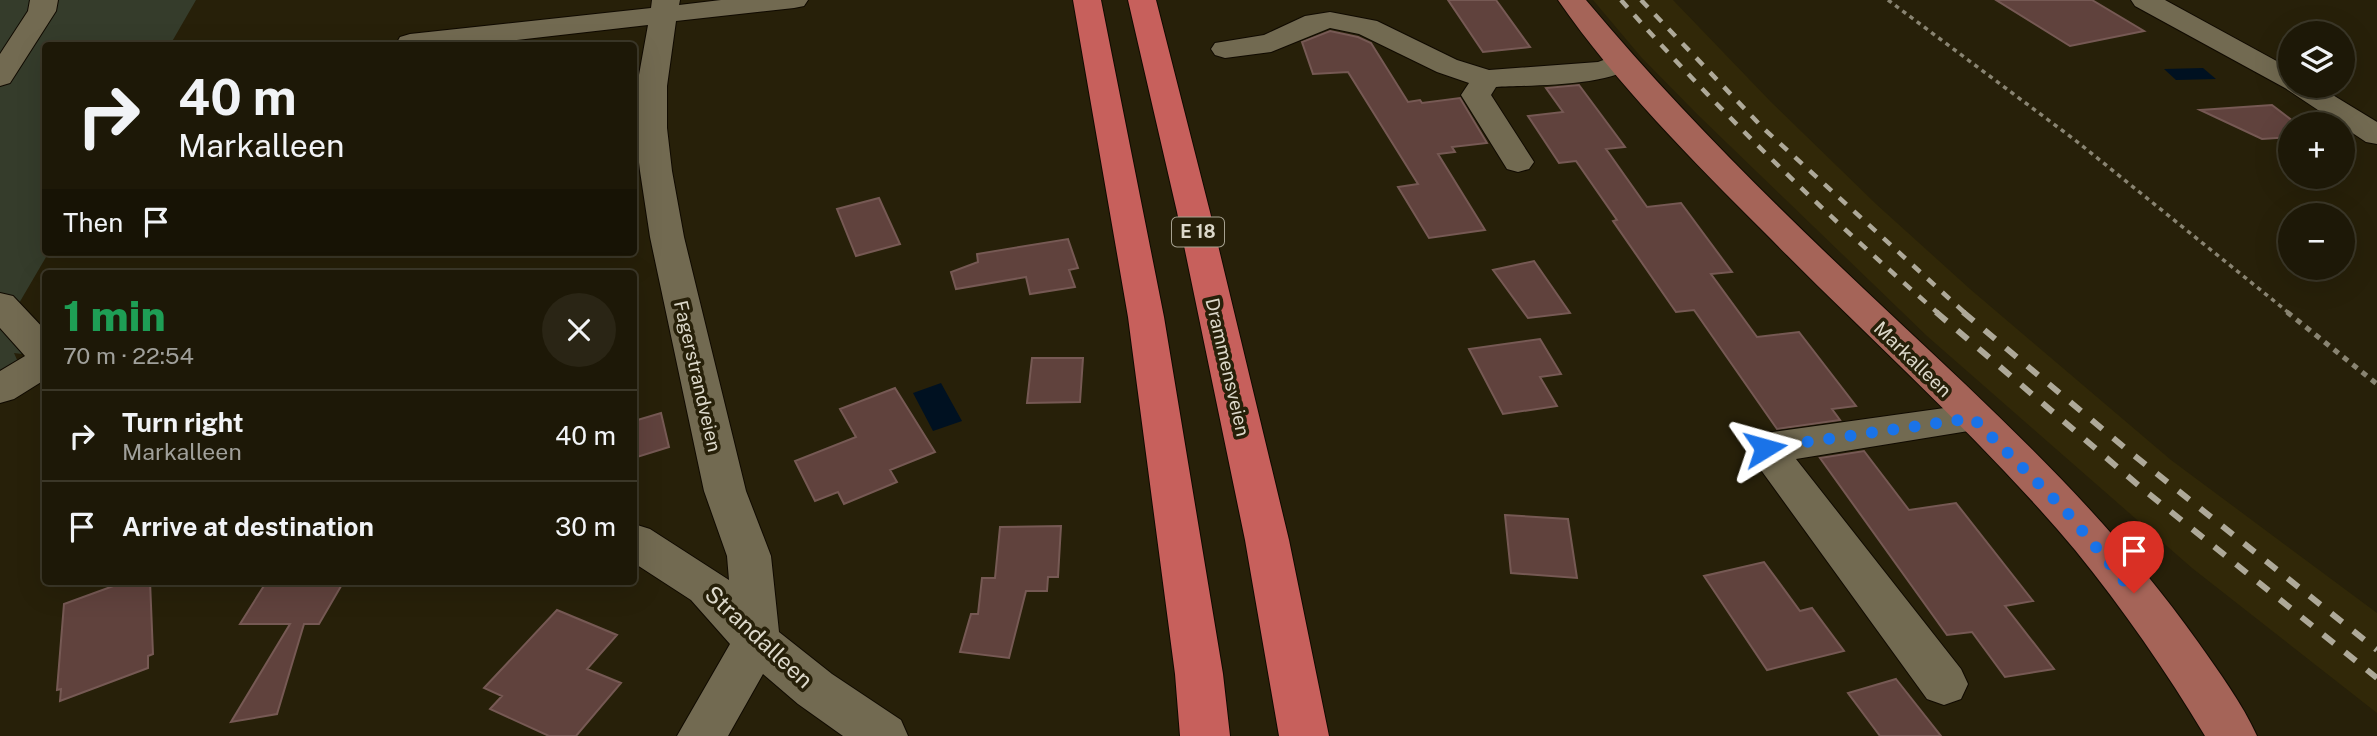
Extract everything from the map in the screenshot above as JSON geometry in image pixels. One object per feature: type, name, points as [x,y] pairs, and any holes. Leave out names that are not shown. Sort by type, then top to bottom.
[{"type":"highway","points":[[1087,0],[1146,317],[1199,674],[1205,736]]},
{"type":"highway","name":"Drammensveien","points":[[1142,0],[1245,440],[1294,668],[1304,736]]},
{"type":"main road","name":"Markalleen","points":[[1572,0],[1620,63],[1765,215],[2065,510],[2107,558],[2185,663],[2232,736]]},
{"type":"street","points":[[0,77],[30,32],[44,0]]},
{"type":"street","points":[[417,42],[665,8],[794,0]]},
{"type":"street","points":[[2145,0],[2278,74]]},
{"type":"street","name":"Fagerstrandveien","points":[[665,8],[652,86],[651,128],[656,171],[667,237],[724,491],[750,556],[757,641]]},
{"type":"street","points":[[1225,49],[1271,43],[1315,22],[1330,20],[1367,27],[1447,66],[1487,79],[1603,70],[1620,63]]},
{"type":"street","points":[[1487,79],[1476,95],[1518,162]]},
{"type":"street","points":[[2317,98],[2377,135]]},
{"type":"street","points":[[0,305],[42,351]]},
{"type":"street","points":[[0,389],[42,363]]},
{"type":"street","points":[[1944,684],[1765,448],[1973,418]]},
{"type":"street","name":"Strandalleen","points":[[637,543],[707,587],[757,641],[815,689],[883,736]]},
{"type":"street","points":[[702,736],[757,641]]},
{"type":"path","points":[[1888,0],[2076,140],[2377,384]]},
{"type":"shaded area","points":[[1593,0],[1673,0],[1771,102],[1876,204],[1970,289],[2171,460],[2377,613],[2377,713],[2192,568],[1927,336],[1698,115],[1641,57]]},
{"type":"green space","points":[[0,0],[196,0],[172,42],[42,42],[42,256],[47,256],[8,322],[22,354],[14,353],[18,362],[0,374]]},
{"type":"water","points":[[2203,68],[2216,79],[2176,80],[2164,69]]},
{"type":"water","points":[[941,383],[962,421],[933,431],[913,393]]},
{"type":"building","points":[[1448,0],[1496,0],[1530,47],[1483,52]]},
{"type":"building","points":[[1996,0],[2092,0],[2144,31],[2070,46]]},
{"type":"building","points":[[1330,31],[1358,37],[1371,43],[1408,102],[1460,98],[1487,143],[1452,147],[1455,152],[1438,154],[1485,230],[1429,238],[1398,187],[1418,184],[1348,72],[1313,74],[1302,42]]},
{"type":"building","points":[[1579,85],[1625,147],[1606,149],[1647,207],[1681,203],[1732,272],[1711,274],[1757,337],[1799,332],[1856,406],[1832,409],[1840,420],[1777,429],[1694,310],[1676,312],[1613,221],[1617,220],[1576,161],[1559,163],[1528,116],[1563,112],[1546,88]]},
{"type":"building","points":[[2272,105],[2281,112],[2278,112],[2278,138],[2262,139],[2200,110]]},
{"type":"building","points":[[879,198],[900,244],[856,256],[837,209]]},
{"type":"building","points":[[1068,239],[1078,268],[1069,270],[1075,287],[1030,294],[1026,277],[956,289],[951,272],[978,262],[977,254]]},
{"type":"building","points":[[1534,261],[1570,313],[1528,318],[1493,270]]},
{"type":"building","points":[[1540,339],[1561,374],[1540,377],[1557,406],[1503,414],[1469,349]]},
{"type":"building","points":[[1032,358],[1083,358],[1080,402],[1027,403]]},
{"type":"building","points":[[895,388],[935,452],[890,470],[897,482],[844,504],[838,492],[815,501],[795,461],[856,437],[840,409]]},
{"type":"building","points":[[661,413],[669,447],[637,457],[637,420]]},
{"type":"building","points":[[1864,451],[1909,510],[1956,503],[2033,601],[2005,606],[2054,669],[2005,677],[1972,632],[1947,635],[1820,458]]},
{"type":"building","points":[[1505,515],[1568,519],[1577,578],[1511,573]]},
{"type":"building","points":[[1061,526],[1058,577],[1048,577],[1047,591],[1026,591],[1009,658],[960,652],[971,614],[978,614],[982,578],[995,578],[1000,527]]},
{"type":"building","points":[[1764,562],[1800,611],[1812,608],[1844,651],[1767,670],[1704,576]]},
{"type":"building","points":[[116,585],[150,585],[153,654],[148,656],[148,668],[60,701],[61,689],[57,690],[64,604]]},
{"type":"building","points":[[264,585],[342,585],[319,624],[304,624],[277,714],[231,722],[290,624],[240,624]]},
{"type":"building","points":[[557,610],[617,635],[587,669],[621,683],[576,736],[549,736],[490,709],[502,696],[484,688]]},
{"type":"building","points":[[1896,679],[1941,736],[1880,736],[1848,693]]},
{"type":"railway","points":[[1621,0],[1774,162],[1938,313]]},
{"type":"railway","points":[[1641,0],[1763,128],[1965,313]]},
{"type":"railway","points":[[1936,312],[2144,490],[2377,678]]},
{"type":"railway","points":[[1963,312],[2131,453],[2377,650]]},
{"type":"route","points":[[1765,448],[1973,418],[2065,510],[2134,593]]}]
